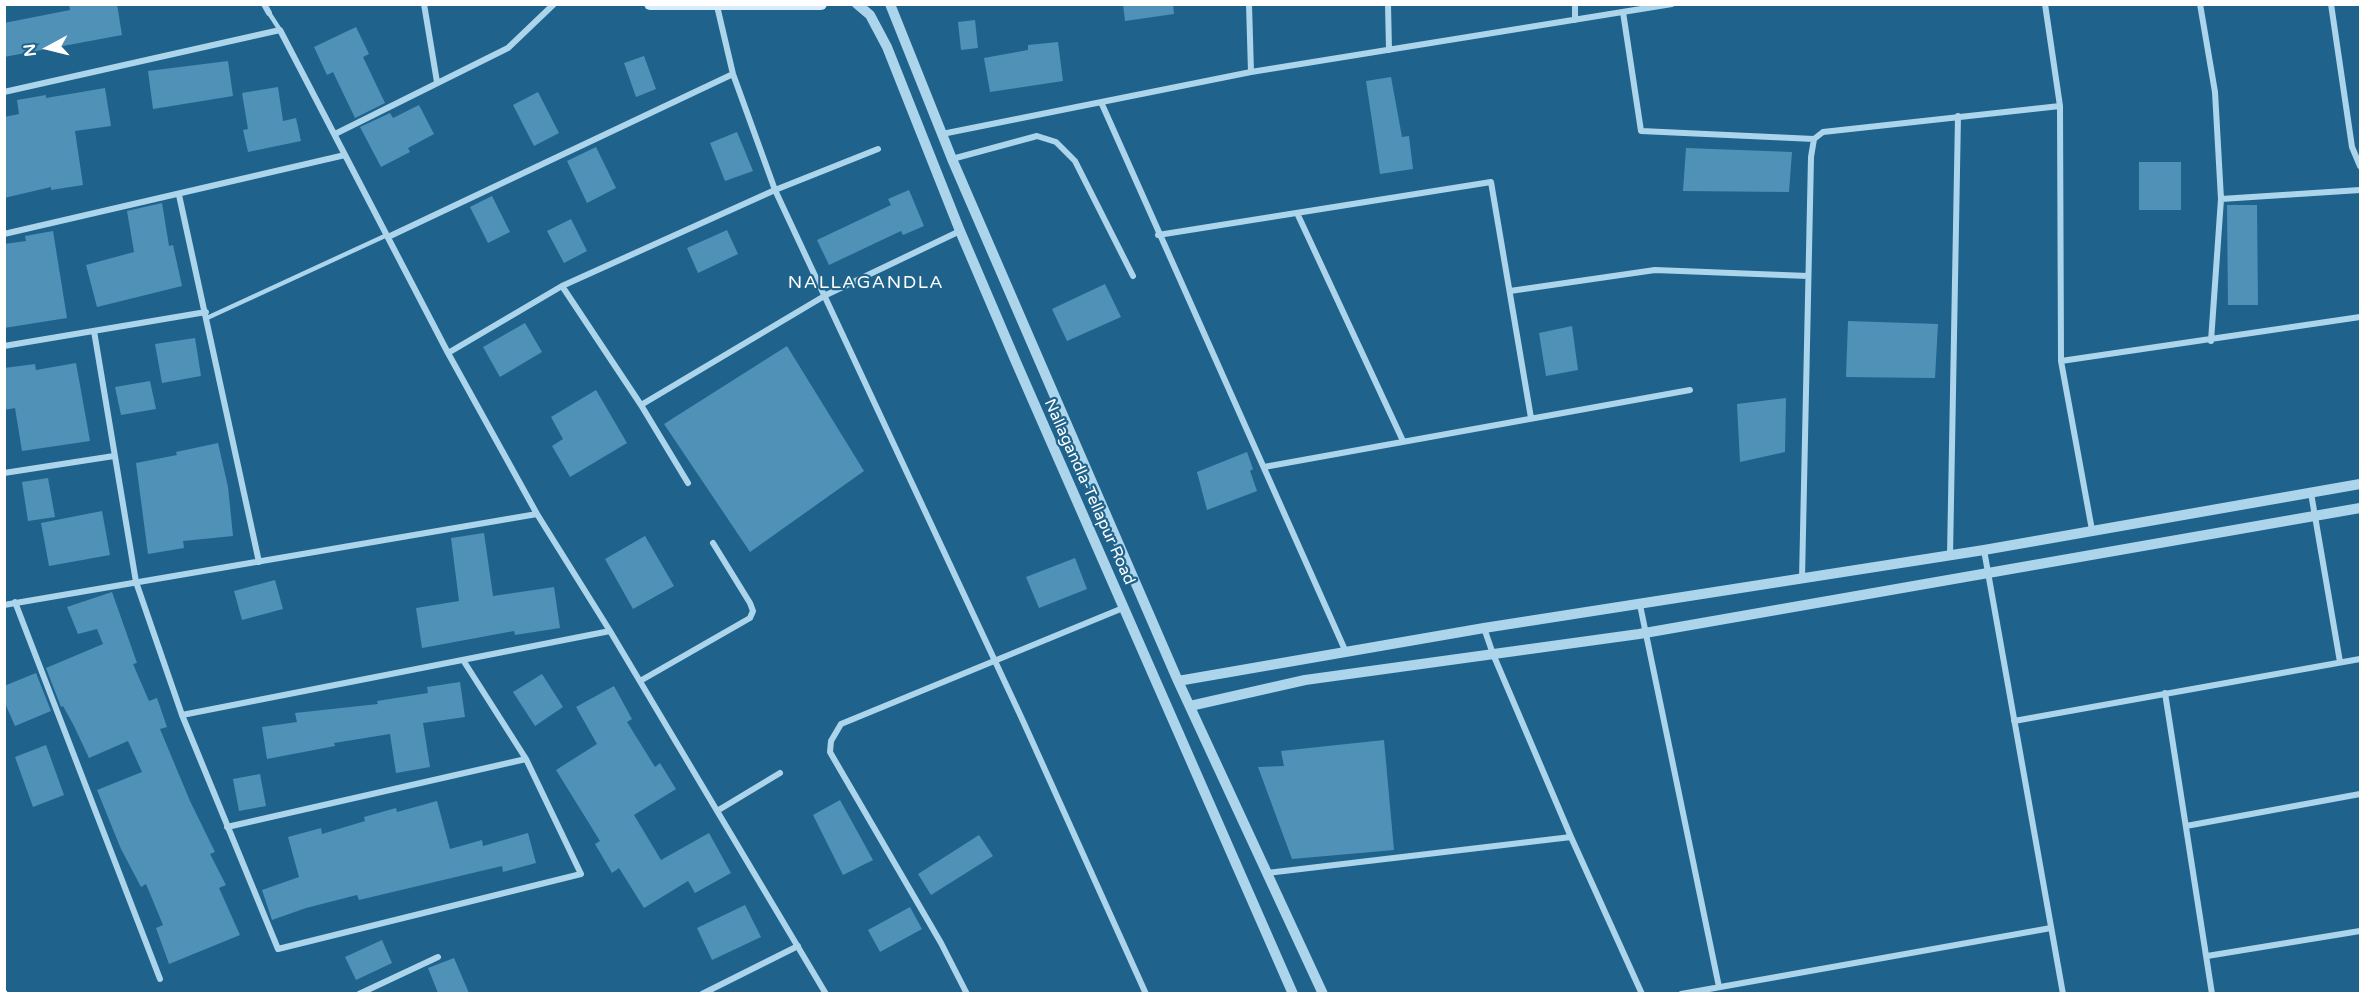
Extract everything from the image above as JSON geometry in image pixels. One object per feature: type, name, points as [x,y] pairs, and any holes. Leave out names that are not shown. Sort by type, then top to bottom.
[{"type":"main road","points":[[650,4],[717,6],[821,4]]},
{"type":"street","points":[[264,4],[269,13]]},
{"type":"street","points":[[424,4],[437,82]]},
{"type":"street","points":[[335,134],[508,48],[554,4]]},
{"type":"street","name":"Nallagandla-Tellapur Road","points":[[857,4],[870,15],[887,46],[960,231],[1016,362],[1293,993]]},
{"type":"street","name":"Nallagandla-Tellapur Road","points":[[890,4],[952,159],[1178,681],[1323,993]]},
{"type":"street","points":[[1249,4],[1251,72]]},
{"type":"street","points":[[1388,4],[1389,50]]},
{"type":"street","points":[[1575,4],[1575,20]]},
{"type":"street","points":[[942,134],[1251,72],[1672,4]]},
{"type":"street","points":[[2045,4],[2060,106],[2061,361],[2092,530]]},
{"type":"street","points":[[2200,4],[2215,92],[2221,199],[2211,341]]},
{"type":"street","points":[[2331,4],[2352,147],[2361,166]]},
{"type":"street","points":[[717,6],[733,74],[775,190],[826,295],[1146,993]]},
{"type":"street","points":[[1623,12],[1641,131],[1814,139],[1823,132],[2060,106]]},
{"type":"street","points":[[4,92],[280,30],[447,353],[537,514],[610,631],[826,993]]},
{"type":"street","points":[[387,236],[733,74]]},
{"type":"street","points":[[1101,102],[1158,235],[1345,650]]},
{"type":"street","points":[[1950,556],[1958,116]]},
{"type":"street","points":[[952,159],[1037,136],[1056,142],[1075,161],[1133,276]]},
{"type":"street","points":[[1802,579],[1811,157],[1814,139]]},
{"type":"street","points":[[447,353],[562,286],[775,190],[878,149]]},
{"type":"street","points":[[4,234],[345,155]]},
{"type":"street","points":[[1158,235],[1491,182],[1531,418]]},
{"type":"street","points":[[2221,199],[2361,190]]},
{"type":"street","points":[[179,195],[259,562]]},
{"type":"street","points":[[1297,213],[1404,441]]},
{"type":"street","points":[[641,405],[826,295],[960,231]]},
{"type":"street","points":[[1510,291],[1655,270],[1808,276]]},
{"type":"street","points":[[562,286],[641,405],[688,483]]},
{"type":"street","points":[[4,346],[207,315]]},
{"type":"street","points":[[2061,361],[2361,318]]},
{"type":"street","points":[[94,331],[136,582],[182,715],[278,949],[581,874],[526,759],[464,660]]},
{"type":"street","points":[[1016,362],[1035,352]]},
{"type":"street","points":[[1264,467],[1690,390]]},
{"type":"street","points":[[4,473],[114,456]]},
{"type":"street","points":[[1178,681],[1345,650],[1950,556],[2361,484]]},
{"type":"street","points":[[2311,493],[2340,662]]},
{"type":"street","points":[[1190,706],[1305,680],[1646,631],[1989,574],[2361,508]]},
{"type":"street","points":[[4,605],[537,514]]},
{"type":"street","points":[[640,681],[750,618],[753,611],[750,603],[713,543]]},
{"type":"street","points":[[1984,550],[2063,993]]},
{"type":"street","points":[[15,602],[160,979]]},
{"type":"street","points":[[1640,605],[1719,987]]},
{"type":"street","points":[[967,993],[830,752],[831,741],[841,724],[1123,608]]},
{"type":"street","points":[[1484,628],[1492,654],[1571,837],[1642,993]]},
{"type":"street","points":[[182,715],[610,631]]},
{"type":"street","points":[[2014,720],[2361,659]]},
{"type":"street","points":[[2165,693],[2212,993]]},
{"type":"street","points":[[227,827],[526,759]]},
{"type":"street","points":[[717,811],[780,773]]},
{"type":"street","points":[[2186,826],[2361,794]]},
{"type":"street","points":[[1267,873],[1571,837]]},
{"type":"street","points":[[1681,993],[2051,928]]},
{"type":"street","points":[[2207,956],[2361,931]]},
{"type":"street","points":[[702,993],[798,946]]},
{"type":"street","points":[[358,993],[438,957]]},
{"type":"lane","points":[[269,13],[280,30]]},
{"type":"lane","points":[[207,315],[387,236]]},
{"type":"building","points":[[69,4],[117,4],[122,35],[4,57],[4,23],[70,10]]},
{"type":"building","points":[[1123,4],[1173,4],[1174,14],[1125,21]]},
{"type":"building","points":[[975,20],[978,48],[961,50],[958,22]]},
{"type":"building","points":[[356,27],[369,54],[363,57],[385,103],[355,118],[333,72],[327,75],[314,47]]},
{"type":"building","points":[[1058,42],[1063,81],[990,92],[984,58],[1028,50],[1028,45]]},
{"type":"building","points":[[644,56],[656,89],[636,97],[624,63]]},
{"type":"building","points":[[228,61],[233,96],[153,109],[148,71]]},
{"type":"building","points":[[1391,77],[1402,137],[1409,136],[1413,169],[1380,174],[1366,81]]},
{"type":"building","points":[[278,87],[283,121],[296,118],[301,141],[248,152],[243,130],[248,129],[242,93]]},
{"type":"building","points":[[105,88],[111,126],[75,131],[83,185],[51,190],[51,187],[4,198],[4,117],[19,114],[17,100],[46,95],[46,98]]},
{"type":"building","points":[[538,92],[559,133],[534,146],[513,105]]},
{"type":"building","points":[[419,105],[434,134],[408,148],[410,152],[381,167],[360,127],[390,113],[393,118]]},
{"type":"building","points":[[737,132],[753,171],[725,181],[710,143]]},
{"type":"building","points":[[596,147],[616,188],[587,203],[567,161]]},
{"type":"building","points":[[1686,148],[1792,152],[1789,192],[1683,191]]},
{"type":"building","points":[[2139,162],[2181,162],[2181,210],[2139,210]]},
{"type":"building","points":[[909,190],[924,226],[903,235],[901,231],[829,265],[817,240],[891,205],[888,199]]},
{"type":"building","points":[[492,196],[510,232],[488,243],[470,207]]},
{"type":"building","points":[[162,203],[169,246],[173,245],[182,286],[97,307],[86,265],[134,252],[127,211]]},
{"type":"building","points":[[2227,205],[2257,205],[2258,305],[2228,305]]},
{"type":"building","points":[[571,219],[587,251],[564,263],[547,231]]},
{"type":"building","points":[[727,230],[738,254],[698,273],[687,248]]},
{"type":"building","points":[[53,231],[67,318],[4,328],[4,244],[26,241],[25,236]]},
{"type":"building","points":[[1105,284],[1121,317],[1067,341],[1052,309]]},
{"type":"building","points":[[1848,321],[1938,324],[1935,378],[1846,377]]},
{"type":"building","points":[[525,323],[542,352],[500,377],[483,347]]},
{"type":"building","points":[[1572,326],[1578,370],[1546,376],[1539,333]]},
{"type":"building","points":[[195,338],[201,376],[162,383],[155,344]]},
{"type":"building","points":[[787,346],[864,471],[750,552],[664,424]]},
{"type":"building","points":[[76,363],[90,441],[22,451],[15,408],[4,410],[4,368],[35,364],[36,370]]},
{"type":"building","points":[[150,381],[156,409],[121,415],[115,387]]},
{"type":"building","points":[[596,390],[627,443],[570,477],[552,446],[563,439],[551,417]]},
{"type":"building","points":[[1786,398],[1785,452],[1740,462],[1737,404]]},
{"type":"building","points":[[218,443],[228,487],[233,536],[183,541],[184,548],[148,554],[136,463],[177,455],[176,452]]},
{"type":"building","points":[[1247,452],[1253,469],[1250,471],[1257,491],[1207,510],[1197,472]]},
{"type":"building","points":[[48,478],[55,517],[28,521],[22,482]]},
{"type":"building","points":[[102,511],[110,555],[49,566],[41,523]]},
{"type":"building","points":[[484,533],[493,596],[554,587],[560,628],[515,635],[514,631],[422,648],[416,608],[459,601],[451,538]]},
{"type":"building","points":[[645,536],[674,586],[633,609],[605,559]]},
{"type":"building","points":[[1075,558],[1087,589],[1039,608],[1026,577]]},
{"type":"building","points":[[275,580],[283,609],[242,620],[234,591]]},
{"type":"building","points":[[112,592],[137,663],[133,664],[149,701],[157,698],[167,727],[160,729],[190,801],[215,852],[210,854],[226,885],[219,888],[240,935],[169,964],[156,928],[163,925],[146,884],[141,887],[121,849],[97,790],[142,772],[128,741],[89,758],[74,726],[63,706],[61,707],[46,668],[103,644],[97,629],[78,634],[67,607]]},
{"type":"building","points":[[36,673],[51,711],[15,726],[4,701],[4,686]]},
{"type":"building","points":[[542,674],[563,707],[535,726],[513,692]]},
{"type":"building","points":[[460,682],[465,717],[423,723],[430,767],[396,773],[390,734],[334,743],[335,746],[267,759],[262,727],[297,722],[295,713],[378,704],[377,701],[428,693],[427,687]]},
{"type":"building","points":[[614,686],[632,719],[627,722],[655,767],[660,763],[676,789],[634,815],[661,860],[709,833],[731,873],[695,893],[688,881],[644,908],[619,868],[612,873],[595,844],[600,841],[556,770],[597,744],[576,707]]},
{"type":"building","points":[[1384,740],[1394,850],[1292,859],[1258,767],[1284,766],[1281,751]]},
{"type":"building","points":[[46,745],[64,795],[33,807],[15,757]]},
{"type":"building","points":[[260,774],[266,806],[239,811],[233,779]]},
{"type":"building","points":[[840,800],[873,860],[843,875],[813,815]]},
{"type":"building","points":[[437,801],[450,849],[482,840],[483,846],[528,833],[536,863],[503,872],[502,866],[359,900],[357,895],[306,908],[272,920],[262,890],[299,877],[288,837],[321,828],[322,834],[365,821],[364,817],[396,808],[397,812]]},
{"type":"building","points":[[979,835],[993,856],[931,895],[918,874]]},
{"type":"building","points":[[745,905],[761,937],[712,960],[697,928]]},
{"type":"building","points":[[910,907],[922,929],[880,952],[868,930]]},
{"type":"building","points":[[382,940],[392,963],[356,980],[345,957]]},
{"type":"building","points":[[454,958],[469,993],[438,993],[428,968]]},
{"type":"district","name":"NALLAGANDLA","points":[[866,283]]}]
